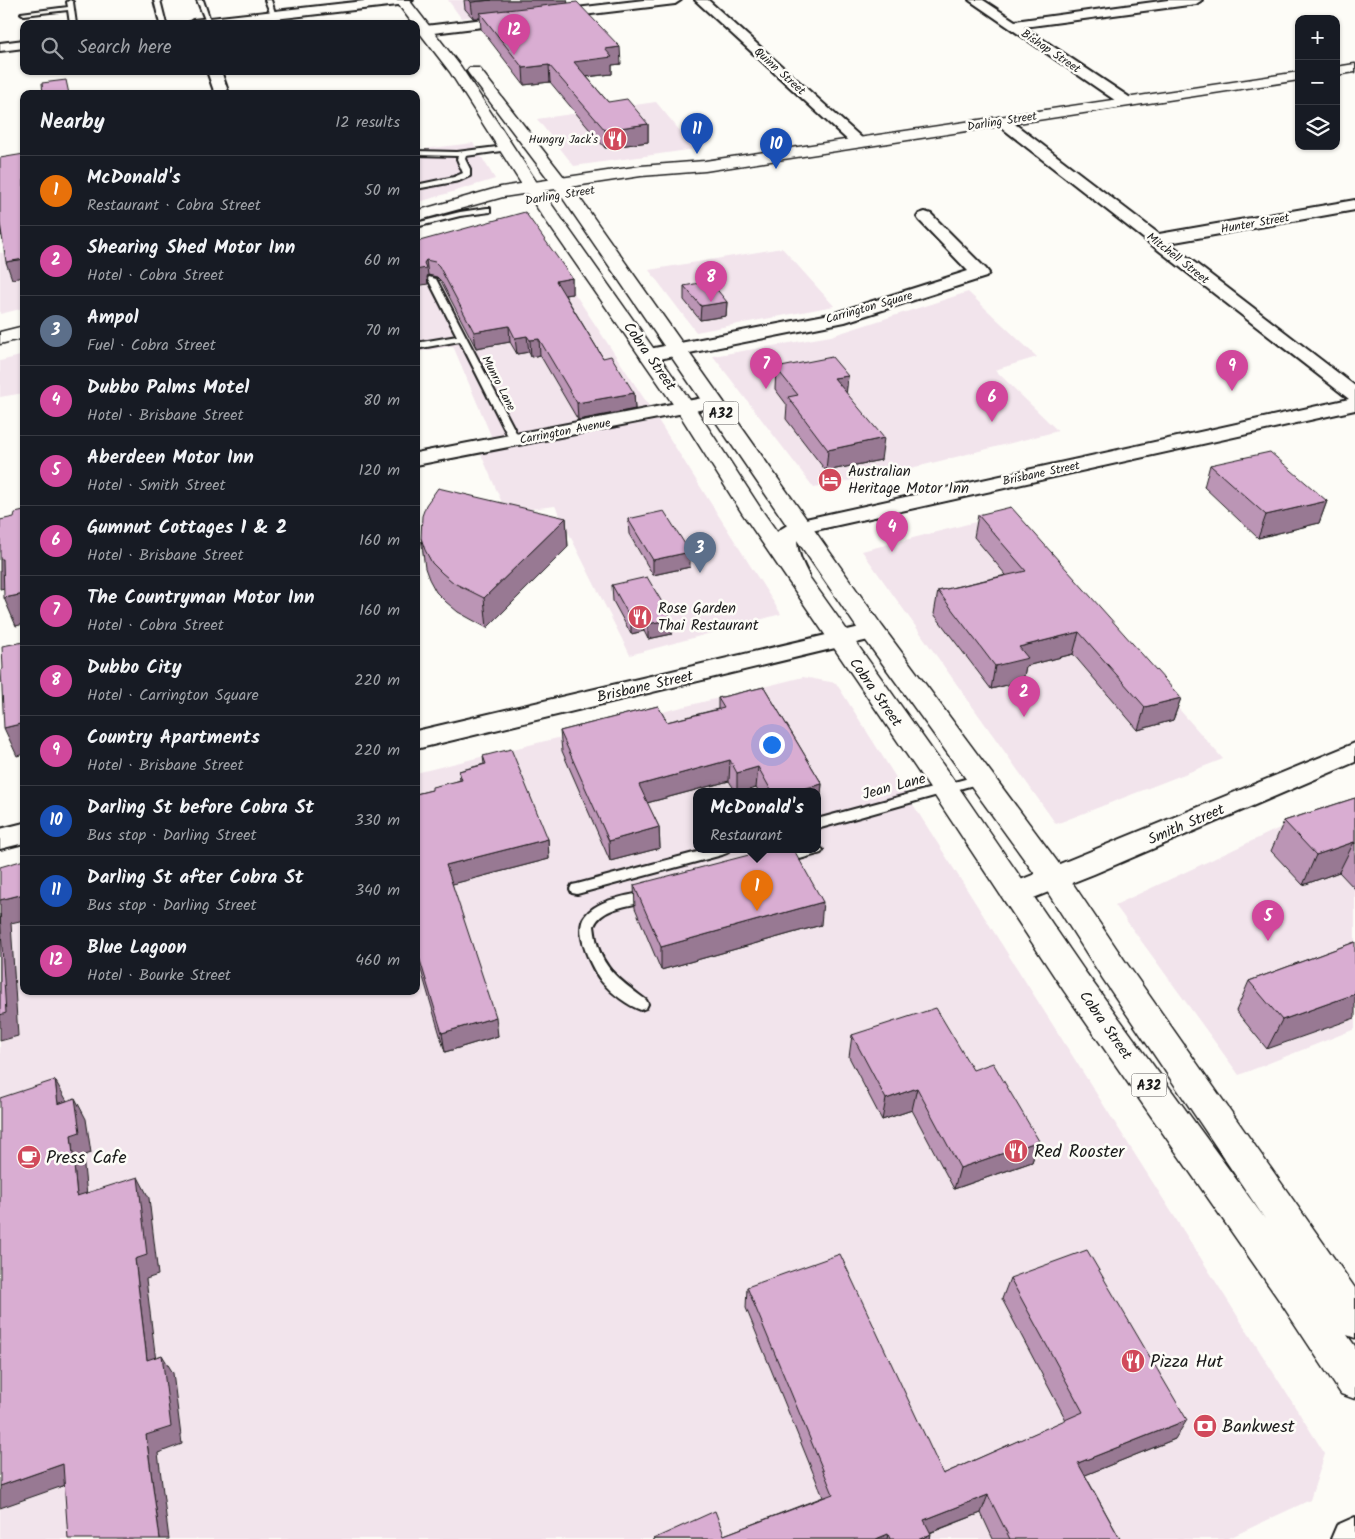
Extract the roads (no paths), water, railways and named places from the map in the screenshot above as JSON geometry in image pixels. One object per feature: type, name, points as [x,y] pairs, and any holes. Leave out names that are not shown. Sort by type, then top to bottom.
[{"type":"main road","name":"Cobra Street","points":[[402,0],[417,20]]},
{"type":"main road","name":"Cobra Street","points":[[439,22],[564,188],[873,632],[1055,880],[1114,970],[1355,1320]]},
{"type":"main road","name":"Cobra Street","points":[[420,23],[456,70],[505,148],[649,354],[805,590],[944,789],[1075,982],[1294,1290],[1355,1380]]},
{"type":"main road","points":[[1340,70],[1355,68]]},
{"type":"main road","name":"Darling Street","points":[[420,229],[487,210],[536,193],[564,188],[650,181],[705,166],[1295,77]]},
{"type":"main road","name":"Darling Street","points":[[420,215],[501,192],[536,193]]},
{"type":"main road","points":[[0,338],[20,333]]},
{"type":"main road","points":[[1328,1282],[1355,1308]]},
{"type":"street","points":[[228,20],[408,0]]},
{"type":"street","points":[[425,30],[439,22],[675,0]]},
{"type":"street","name":"Quinn Street","points":[[701,0],[859,143]]},
{"type":"street","name":"Bishop Street","points":[[975,0],[1127,102]]},
{"type":"street","points":[[1012,25],[1196,0]]},
{"type":"street","points":[[0,46],[20,44]]},
{"type":"street","points":[[215,75],[221,90]]},
{"type":"street","name":"Mitchell Street","points":[[1002,121],[1355,395]]},
{"type":"street","name":"Hunter Street","points":[[1155,240],[1355,205]]},
{"type":"street","name":"Carrington Square","points":[[649,354],[838,318],[980,273],[925,217]]},
{"type":"street","name":"Carrington Avenue","points":[[420,459],[713,402]]},
{"type":"street","name":"Brisbane Street","points":[[800,527],[1355,404]]},
{"type":"street","points":[[800,527],[786,536],[785,543],[786,552],[805,590]]},
{"type":"street","name":"Brisbane Street","points":[[420,739],[873,632]]},
{"type":"street","name":"Smith Street","points":[[1016,894],[1055,880],[1355,752]]},
{"type":"street","points":[[0,839],[20,834]]},
{"type":"street","points":[[1351,1539],[1355,1537]]},
{"type":"lane","points":[[69,0],[72,20]]},
{"type":"lane","points":[[157,0],[162,20]]},
{"type":"lane","points":[[200,0],[209,20]]},
{"type":"lane","points":[[268,0],[274,15]]},
{"type":"lane","points":[[24,13],[71,8]]},
{"type":"lane","points":[[420,153],[428,152],[446,156],[505,148]]},
{"type":"lane","points":[[420,186],[456,179],[466,174],[466,169],[461,159],[463,154]]},
{"type":"lane","points":[[420,224],[454,215],[487,210]]},
{"type":"lane","name":"Munro Lane","points":[[432,279],[515,440]]},
{"type":"lane","points":[[420,345],[462,338]]},
{"type":"lane","name":"Jean Lane","points":[[821,823],[980,778]]},
{"type":"lane","points":[[577,889],[711,853]]},
{"type":"lane","points":[[770,863],[804,853]]},
{"type":"lane","points":[[641,1004],[609,981],[600,967],[587,931],[589,922],[599,913],[612,906],[658,894]]},
{"type":"place","name":"Blue Lagoon","points":[[514,55]]},
{"type":"place","name":"Hungry Jack's","points":[[615,139]]},
{"type":"place","name":"Darling St after Cobra St","points":[[697,154]]},
{"type":"place","name":"Darling St before Cobra St","points":[[776,169]]},
{"type":"place","name":"Dubbo City","points":[[711,302]]},
{"type":"place","name":"The Countryman Motor Inn","points":[[766,389]]},
{"type":"place","name":"Country Apartments","points":[[1232,391]]},
{"type":"place","name":"Gumnut Cottages 1 & 2","points":[[992,422]]},
{"type":"place","name":"Australian Heritage Motor Inn","points":[[830,480]]},
{"type":"place","name":"Dubbo Palms Motel","points":[[892,552]]},
{"type":"place","name":"Ampol","points":[[700,573]]},
{"type":"place","name":"Rose Garden Thai Restaurant","points":[[640,617]]},
{"type":"place","name":"Shearing Shed Motor Inn","points":[[1024,717]]},
{"type":"place","name":"McDonald's","points":[[757,911]]},
{"type":"place","name":"Aberdeen Motor Inn","points":[[1268,941]]},
{"type":"place","name":"Red Rooster","points":[[1016,1151]]},
{"type":"place","name":"Press Cafe","points":[[29,1157]]},
{"type":"place","name":"Pizza Hut","points":[[1133,1361]]},
{"type":"place","name":"Bankwest","points":[[1205,1426]]}]
